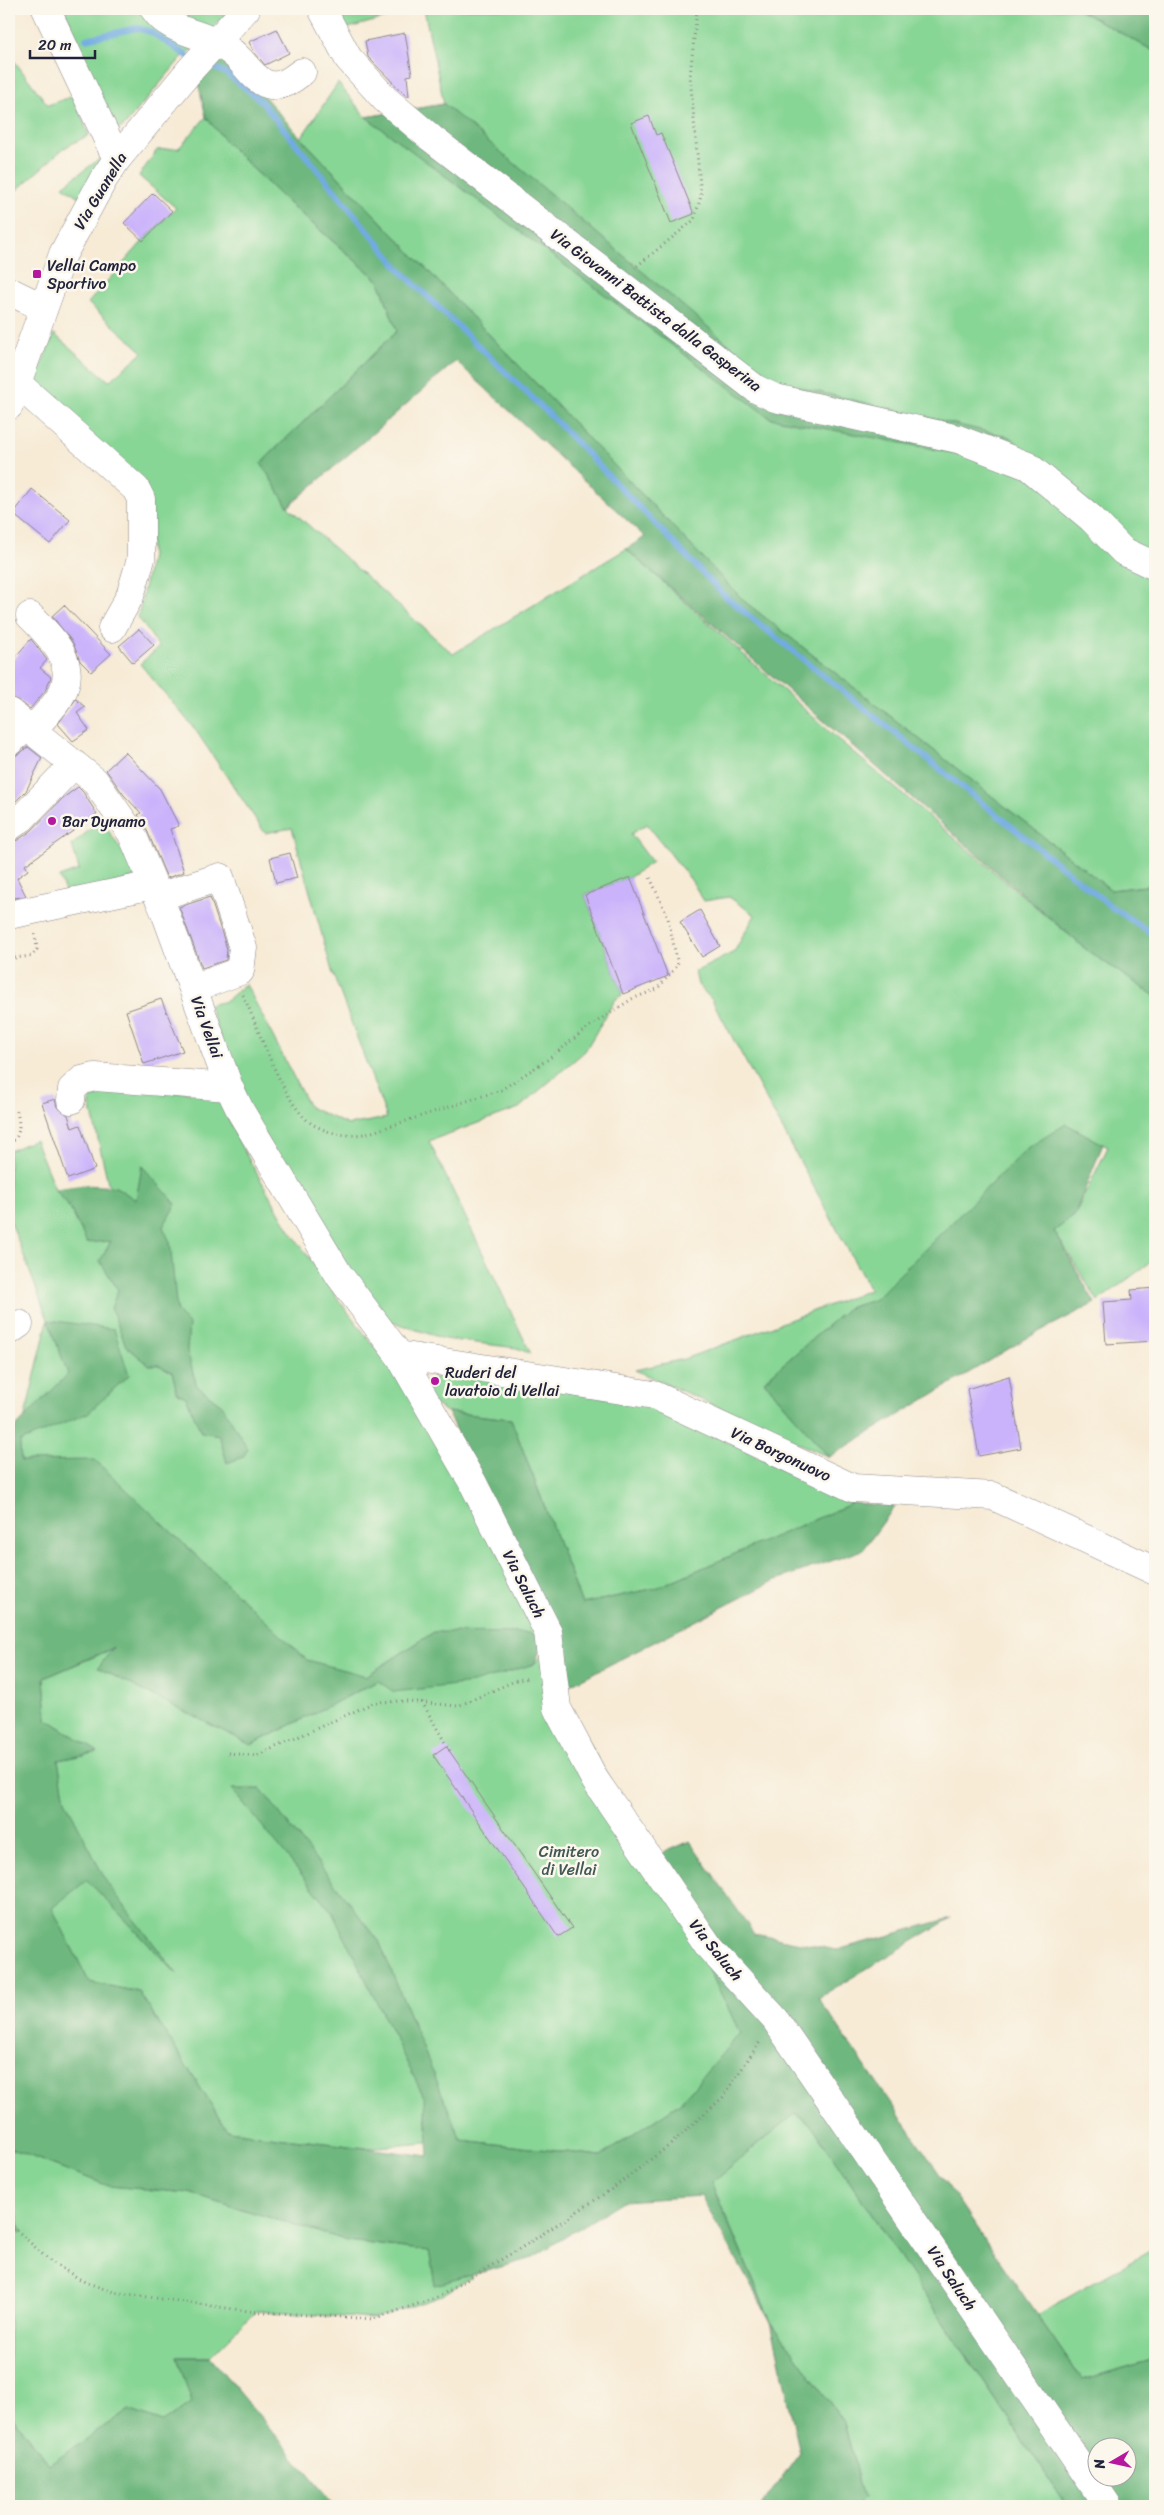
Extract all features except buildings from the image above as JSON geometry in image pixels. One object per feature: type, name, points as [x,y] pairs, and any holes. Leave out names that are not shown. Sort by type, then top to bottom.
[{"type":"street","points":[[46,9],[117,159]]},
{"type":"street","points":[[154,9],[168,24],[204,54],[231,51],[262,82],[271,85],[286,84],[302,72]]},
{"type":"street","name":"Via Guanella","points":[[13,395],[63,254],[117,159],[204,54],[245,9]]},
{"type":"street","name":"Via Giovanni Battista dalla Gasperina","points":[[322,9],[348,58],[385,99],[431,138],[756,389],[775,398],[958,439],[1028,466],[1091,518],[1124,551],[1155,566]]},
{"type":"street","points":[[9,291],[44,308]]},
{"type":"street","points":[[13,395],[136,489],[141,499],[141,560],[130,596],[112,628]]},
{"type":"street","points":[[19,728],[61,694],[67,678],[66,663],[57,646],[30,616]]},
{"type":"street","name":"Via Vellai","points":[[19,728],[74,764],[95,781],[132,834],[194,988],[229,1087],[241,1112],[339,1275],[399,1355]]},
{"type":"street","points":[[9,827],[22,818],[74,764]]},
{"type":"street","points":[[9,915],[155,891],[220,877],[243,948],[240,971],[194,988]]},
{"type":"street","points":[[72,1100],[72,1089],[82,1080],[95,1077],[229,1087]]},
{"type":"street","name":"Via Borgonuovo","points":[[399,1355],[654,1395],[853,1488],[993,1496],[1155,1571]]},
{"type":"street","name":"Via Saluch","points":[[399,1355],[473,1483],[548,1632],[557,1708],[595,1780],[710,1948],[775,2019],[1108,2506]]},
{"type":"path","points":[[9,13],[13,9]]},
{"type":"path","points":[[616,282],[694,220],[701,196],[690,76],[697,9]]},
{"type":"path","points":[[233,974],[282,1083],[297,1110],[312,1125],[326,1130],[348,1137],[369,1133],[501,1090],[536,1068],[587,1028],[632,999],[657,989],[678,965],[668,918],[649,875]]},
{"type":"path","points":[[9,932],[14,958],[32,956],[37,949]]},
{"type":"path","points":[[9,1143],[13,1141],[19,1132],[19,1118],[16,1108]]},
{"type":"path","points":[[228,1753],[256,1756],[375,1702],[422,1702],[458,1706],[517,1680],[553,1675]]},
{"type":"path","points":[[422,1702],[451,1753]]},
{"type":"path","points":[[9,2223],[51,2262],[85,2282],[113,2292],[248,2311],[373,2318],[438,2297],[524,2246],[612,2189],[671,2144],[723,2097],[775,2019]]},
{"type":"green space","points":[[63,9],[148,9],[196,47],[186,53],[153,34],[183,56],[125,125],[118,130],[109,126],[80,44]]},
{"type":"green space","points":[[190,9],[231,9],[208,34],[181,18]]},
{"type":"green space","points":[[333,9],[418,9],[345,29]]},
{"type":"green space","points":[[424,9],[1077,9],[1152,50],[1155,43],[1155,885],[1111,890],[744,601],[301,138],[338,83],[366,117],[444,104]]},
{"type":"green space","points":[[1077,9],[1155,9],[1155,43],[1152,50]]},
{"type":"green space","points":[[9,54],[48,105],[73,96],[89,135],[64,148],[9,197]]},
{"type":"green space","points":[[219,57],[255,86],[301,138],[744,601],[1111,890],[1155,885],[1155,996],[1088,951],[626,549],[645,537],[456,361],[288,507],[261,463],[397,331],[379,281],[282,197],[227,143],[206,117],[198,82]]},
{"type":"green space","points":[[444,104],[772,381],[1010,437],[1070,493],[981,458],[770,418],[366,117]]},
{"type":"green space","points":[[206,117],[227,143],[286,201],[379,281],[397,331],[261,463],[288,507],[453,654],[626,549],[840,741],[1088,951],[1155,996],[1155,1259],[1098,1301],[1054,1231],[1074,1216],[1108,1147],[1066,1124],[874,1300],[848,1308],[764,1381],[829,1457],[635,1370],[684,1359],[870,1290],[712,1000],[698,985],[695,972],[734,952],[755,915],[729,897],[704,901],[691,880],[647,824],[631,834],[652,862],[630,877],[585,895],[623,994],[615,1000],[585,1051],[519,1108],[429,1141],[531,1354],[517,1348],[444,1339],[385,1319],[346,1273],[238,1091],[209,1005],[226,1001],[246,984],[309,1107],[348,1125],[387,1118],[332,971],[292,828],[265,833],[194,728],[140,664],[159,647],[138,617],[151,556],[149,497],[32,387],[54,334],[109,381],[143,352],[88,303],[143,241],[176,208],[139,176],[157,150],[179,148]]},
{"type":"green space","points":[[103,156],[80,198],[63,186]]},
{"type":"green space","points":[[101,820],[129,861],[136,877],[67,896],[59,877],[79,870],[72,845]]},
{"type":"green space","points":[[113,1088],[217,1094],[240,1144],[289,1229],[341,1303],[419,1405],[545,1640],[434,1632],[366,1676],[298,1676],[21,1461],[19,1442],[48,1320],[9,1217],[9,1151],[35,1140],[55,1189],[109,1187],[89,1100]]},
{"type":"green space","points":[[1066,1124],[1103,1144],[1074,1216],[1054,1231],[1095,1303],[1025,1339],[829,1457],[764,1381],[848,1308],[874,1300],[1026,1149]]},
{"type":"green space","points":[[142,1166],[176,1204],[163,1227],[170,1242],[177,1312],[189,1324],[187,1351],[197,1386],[222,1405],[248,1449],[243,1457],[227,1463],[219,1435],[201,1432],[186,1397],[177,1393],[172,1372],[158,1365],[149,1365],[126,1346],[111,1308],[118,1290],[100,1261],[111,1241],[87,1243],[71,1210],[55,1189],[85,1185],[116,1187],[136,1200]]},
{"type":"green space","points":[[48,1320],[114,1329],[129,1375],[88,1413],[20,1442],[21,1461],[95,1460],[307,1660],[366,1676],[434,1632],[529,1633],[545,1640],[534,1664],[473,1683],[394,1692],[378,1681],[251,1745],[98,1668],[113,1648],[44,1678],[47,1719],[98,1752],[58,1760],[65,1800],[107,1883],[177,1974],[87,1880],[52,1908],[89,1982],[139,1992],[228,2131],[429,2156],[425,2099],[332,1912],[232,1789],[261,1789],[379,1941],[461,2140],[601,2156],[679,2104],[740,2033],[654,1857],[690,1841],[754,1934],[837,1950],[951,1918],[818,1998],[1082,2380],[1155,2359],[1155,2413],[1146,2460],[1155,2453],[1155,2506],[1067,2506],[811,2124],[795,2114],[711,2183],[771,2322],[701,2196],[623,2201],[530,2259],[435,2285],[429,2251],[348,2241],[189,2193],[109,2186],[9,2148],[9,1434],[68,1374]]},
{"type":"green space","points":[[439,1371],[653,1405],[853,1503],[656,1588],[582,1604],[511,1419],[447,1412],[424,1398]]},
{"type":"green space","points":[[448,1412],[511,1419],[582,1604],[656,1588],[853,1503],[895,1506],[863,1550],[776,1580],[562,1689]]},
{"type":"green space","name":"Cimitero di Vellai","points":[[561,1636],[566,1704],[654,1857],[741,2033],[679,2104],[601,2156],[461,2140],[366,2148],[228,2131],[139,1992],[89,1982],[51,1908],[64,1800],[58,1760],[98,1752],[47,1719],[44,1678],[115,1648],[251,1745],[378,1681],[534,1664]]},
{"type":"green space","points":[[794,2114],[811,2124],[1067,2506],[856,2506],[863,2499],[844,2422],[771,2322],[711,2182]]},
{"type":"green space","points":[[9,2148],[109,2186],[189,2193],[348,2241],[430,2251],[472,2277],[438,2297],[373,2319],[256,2311],[210,2357],[177,2357],[193,2403],[162,2422],[129,2411],[49,2465],[9,2411]]},
{"type":"green space","points":[[9,2174],[21,2233],[9,2224]]},
{"type":"green space","points":[[1155,2248],[1155,2359],[1082,2380],[1037,2315]]},
{"type":"green space","points":[[771,2322],[844,2422],[863,2499],[856,2506],[761,2506],[800,2453]]},
{"type":"green space","points":[[177,2357],[210,2357],[335,2506],[9,2506],[9,2411],[49,2465],[129,2410],[162,2422],[192,2403]]},
{"type":"waterway","points":[[86,39],[137,28],[151,32],[192,59]]},
{"type":"waterway","points":[[206,64],[226,73],[259,99],[402,272],[551,416],[727,598],[1113,908],[1155,935]]},
{"type":"place","name":"Vellai Campo Sportivo","points":[[37,274]]},
{"type":"place","name":"Bar Dynamo","points":[[52,821]]},
{"type":"place","name":"Ruderi del lavatoio di Vellai","points":[[435,1381]]}]
